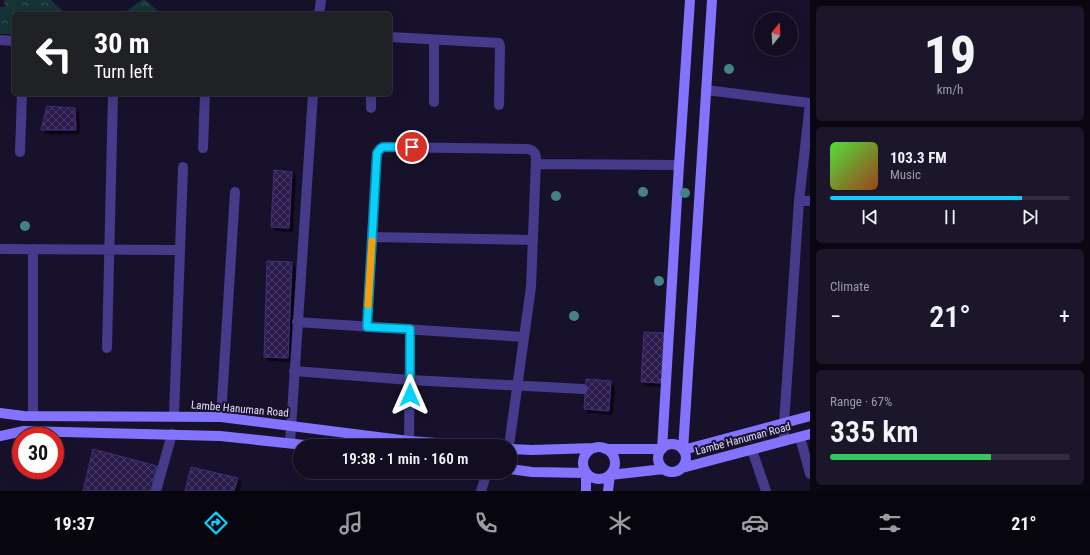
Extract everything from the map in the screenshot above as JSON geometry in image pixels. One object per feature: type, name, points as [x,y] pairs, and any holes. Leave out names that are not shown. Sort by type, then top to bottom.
[{"type":"main road","points":[[662,449],[690,0]]},
{"type":"main road","points":[[517,471],[586,473],[600,479],[610,475],[664,469],[675,472],[682,468],[686,461],[683,450],[712,0]]},
{"type":"main road","name":"Lambe Hanuman Road","points":[[0,413],[33,416],[221,417],[394,439]]},
{"type":"main road","name":"Lambe Hanuman Road","points":[[683,450],[810,416]]},
{"type":"main road","points":[[220,436],[221,417]]},
{"type":"main road","points":[[0,436],[24,431],[172,434],[220,436],[293,443]]},
{"type":"main road","name":"Lambe Hanuman Road","points":[[682,468],[805,435]]},
{"type":"main road","points":[[664,469],[658,461],[658,454],[662,449],[673,444],[677,445],[683,450]]},
{"type":"main road","points":[[517,448],[532,450],[600,448],[662,449]]},
{"type":"main road","points":[[586,491],[586,473],[583,463],[584,458],[586,453],[600,448],[610,451],[615,461],[615,466],[610,475],[608,491]]},
{"type":"street","points":[[320,12],[321,0]]},
{"type":"street","points":[[392,38],[500,44],[499,105]]},
{"type":"street","points":[[0,40],[12,41]]},
{"type":"street","points":[[434,40],[434,102]]},
{"type":"street","points":[[706,90],[810,103],[799,201],[784,441]]},
{"type":"street","points":[[20,152],[22,96]]},
{"type":"street","points":[[107,348],[113,96]]},
{"type":"street","points":[[203,148],[204,96]]},
{"type":"street","points":[[290,443],[313,96]]},
{"type":"street","points":[[371,96],[371,108]]},
{"type":"street","points":[[367,327],[377,153],[380,149],[383,147],[533,151],[536,155],[536,164],[531,287],[511,439]]},
{"type":"street","points":[[536,164],[679,165]]},
{"type":"street","points":[[174,416],[183,167]]},
{"type":"street","points":[[221,417],[235,192]]},
{"type":"street","points":[[799,201],[810,201]]},
{"type":"street","points":[[372,237],[533,240]]},
{"type":"street","points":[[0,248],[180,250]]},
{"type":"street","points":[[33,249],[33,416]]},
{"type":"street","points":[[297,322],[524,336]]},
{"type":"street","points":[[409,439],[410,329]]},
{"type":"street","points":[[294,372],[582,389]]},
{"type":"street","points":[[156,491],[172,434]]},
{"type":"street","points":[[805,435],[810,474]]},
{"type":"street","points":[[752,450],[766,491]]},
{"type":"street","points":[[481,491],[485,479]]},
{"type":"green space","points":[[4,0],[51,0],[64,12],[12,12],[12,34],[0,34],[0,7],[5,7]]},
{"type":"green space","points":[[142,0],[145,0],[160,12],[125,12]]},
{"type":"building","points":[[47,106],[75,108],[76,130],[41,130]]},
{"type":"building","points":[[274,170],[292,172],[289,228],[271,227]]},
{"type":"building","points":[[267,261],[292,262],[288,358],[264,357]]},
{"type":"building","points":[[644,332],[667,333],[663,383],[641,382]]},
{"type":"building","points":[[586,379],[611,381],[609,411],[584,409]]},
{"type":"building","points":[[93,449],[157,466],[151,491],[83,491]]},
{"type":"building","points":[[191,467],[238,478],[234,491],[185,491]]},
{"type":"slow traffic","points":[[368,305],[372,241]]},
{"type":"route","points":[[410,395],[410,329],[367,327],[377,153],[383,147],[412,147]]}]
